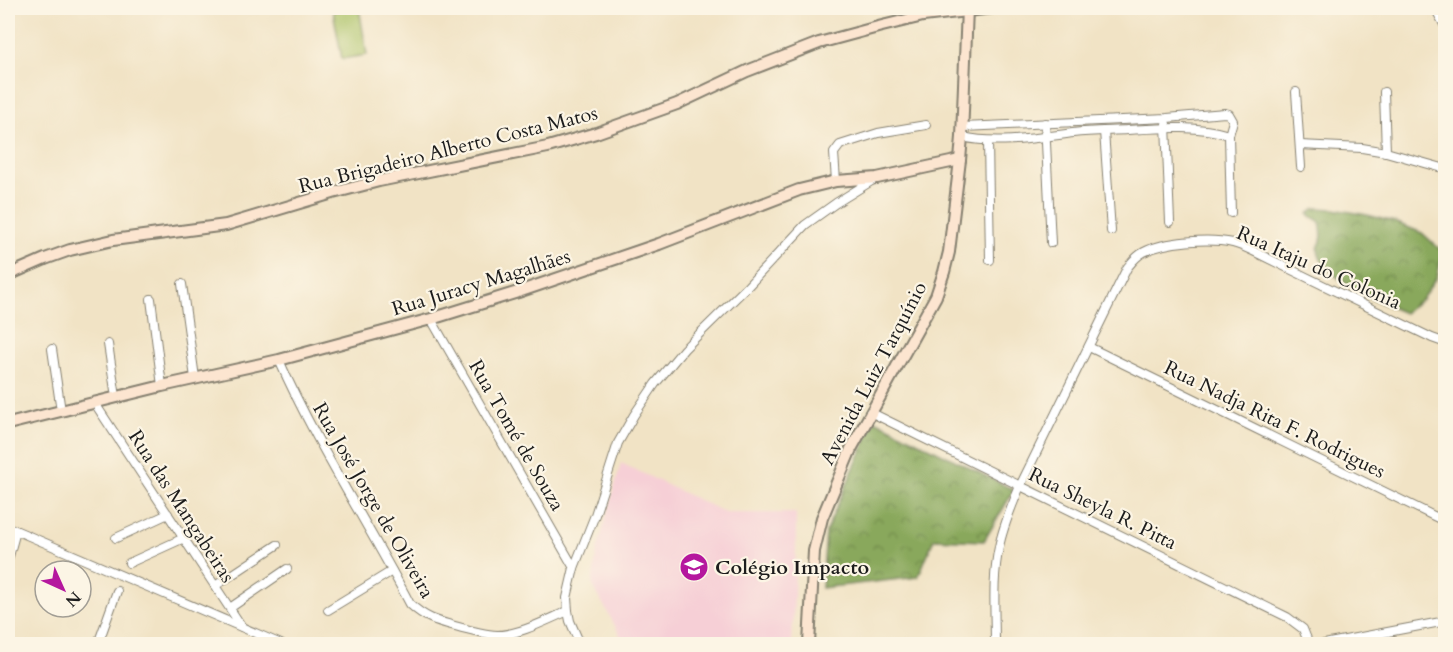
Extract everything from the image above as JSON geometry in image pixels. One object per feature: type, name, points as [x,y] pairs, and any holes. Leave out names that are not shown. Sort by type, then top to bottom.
[{"type":"street","name":"Rua Brigadeiro Alberto Costa Matos","points":[[8,275],[70,250],[167,232],[226,225],[379,181],[548,147],[596,133],[677,104],[747,71],[819,43],[923,16],[967,9],[993,8]]},
{"type":"street","points":[[1435,8],[1446,28]]},
{"type":"street","name":"Avenida Luiz Tarquínio","points":[[809,645],[814,551],[822,518],[851,449],[936,296],[945,272],[960,160],[967,9]]},
{"type":"street","points":[[1296,92],[1301,166]]},
{"type":"street","points":[[1384,93],[1386,152]]},
{"type":"street","points":[[962,132],[1008,124],[1229,114],[1233,121],[1229,135],[1231,213]]},
{"type":"street","points":[[1167,118],[1170,222]]},
{"type":"street","points":[[1074,122],[1076,133]]},
{"type":"street","points":[[1045,123],[1051,243]]},
{"type":"street","points":[[836,181],[834,153],[840,145],[878,133],[926,124]]},
{"type":"street","points":[[1006,140],[1008,124]]},
{"type":"street","points":[[962,132],[988,141],[1166,128],[1202,129],[1229,135]]},
{"type":"street","points":[[1104,131],[1111,231]]},
{"type":"street","points":[[988,141],[990,260]]},
{"type":"street","points":[[1300,145],[1362,148],[1386,152],[1446,169]]},
{"type":"street","name":"Rua Juracy Magalhães","points":[[8,424],[279,360],[431,319],[518,292],[659,243],[799,190],[836,181],[877,178],[960,160]]},
{"type":"street","points":[[580,645],[568,611],[567,598],[574,568],[595,515],[618,443],[634,415],[655,384],[684,349],[748,286],[805,225],[877,178]]},
{"type":"street","name":"Rua Itaju do Colonia","points":[[995,645],[996,564],[1005,523],[1020,486],[1134,258],[1153,248],[1183,242],[1209,240],[1234,243],[1446,343]]},
{"type":"street","points":[[182,284],[195,378]]},
{"type":"street","points":[[151,299],[162,386]]},
{"type":"street","name":"Rua Tomé de Souza","points":[[431,319],[574,568]]},
{"type":"street","points":[[108,344],[116,397]]},
{"type":"street","name":"Rua Nadja Rita F. Rodrigues","points":[[1089,347],[1446,522]]},
{"type":"street","points":[[52,349],[61,411]]},
{"type":"street","name":"Rua José Jorge de Oliveira","points":[[279,360],[330,462],[410,604],[420,613],[433,620],[482,633],[499,635],[514,632],[568,611]]},
{"type":"street","name":"Rua das Mangabeiras","points":[[94,402],[243,628]]},
{"type":"street","name":"Rua Sheyla R. Pitta","points":[[870,412],[1287,617],[1303,629],[1309,645]]},
{"type":"street","points":[[116,538],[168,514]]},
{"type":"street","name":"Rua das Mangabeiras","points":[[8,527],[281,645]]},
{"type":"street","points":[[8,560],[16,531]]},
{"type":"street","points":[[129,562],[184,538]]},
{"type":"street","points":[[215,586],[278,545]]},
{"type":"street","points":[[230,608],[286,569]]},
{"type":"street","points":[[328,610],[392,571]]},
{"type":"street","points":[[98,645],[117,591]]},
{"type":"street","points":[[1324,645],[1446,621]]},
{"type":"shaded area","name":"Colégio Impacto","points":[[621,463],[726,513],[796,513],[792,644],[625,644],[592,584],[597,551]]},
{"type":"green space","points":[[359,8],[367,55],[342,59],[333,11]]},
{"type":"green space","points":[[1315,208],[1367,215],[1395,222],[1422,233],[1443,252],[1437,277],[1422,299],[1404,313],[1353,288],[1329,270],[1321,260],[1318,250],[1322,236],[1320,222],[1308,214]]},
{"type":"green space","points":[[875,420],[1014,490],[984,541],[934,539],[918,577],[822,588],[826,531]]},
{"type":"place","name":"Colégio Impacto","points":[[694,567]]}]
